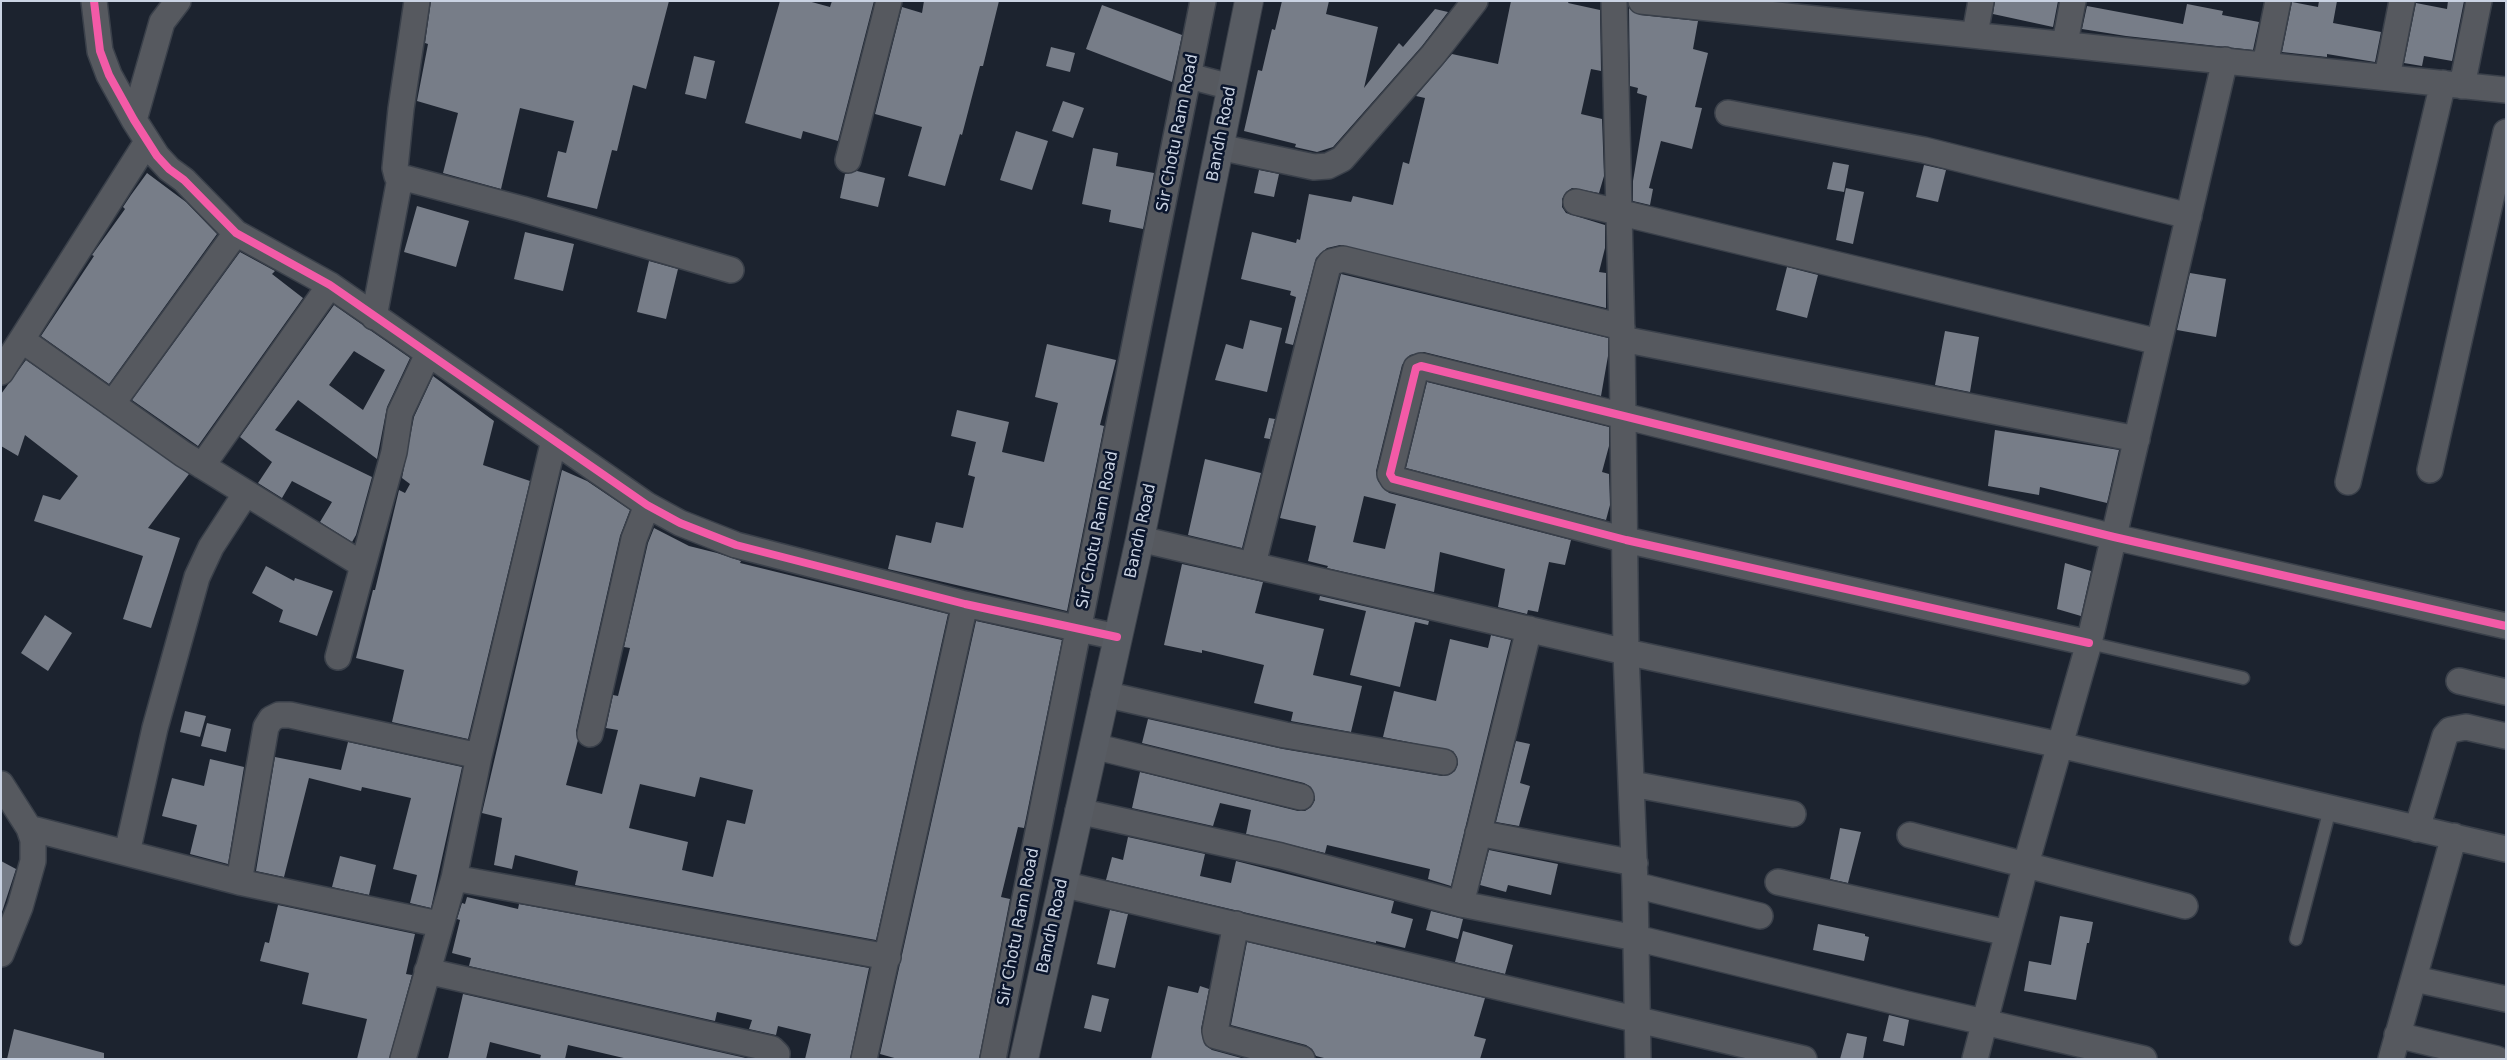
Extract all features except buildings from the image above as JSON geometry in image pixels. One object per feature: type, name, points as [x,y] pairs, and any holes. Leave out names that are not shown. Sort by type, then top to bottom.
[{"type":"street","points":[[94,1],[100,51],[109,75],[147,142],[169,169],[184,180],[236,233],[330,285],[647,505],[680,523],[736,546],[965,604],[1117,637]]},
{"type":"street","points":[[134,120],[162,22],[178,1]]},
{"type":"street","points":[[417,1],[405,76],[394,173],[400,178],[522,210],[731,270]]},
{"type":"street","points":[[848,160],[889,1]]},
{"type":"street","name":"Sir Chotu Ram Road","points":[[993,1059],[1204,1]]},
{"type":"street","name":"Bandh Road","points":[[1024,1059],[1140,539],[1249,1]]},
{"type":"street","points":[[1219,147],[1314,167],[1328,166],[1342,159],[1433,54],[1475,1]]},
{"type":"street","points":[[1614,1],[1626,540],[1626,652],[1635,874],[1638,1059]]},
{"type":"street","points":[[1641,1],[1868,12],[1975,34],[2506,90]]},
{"type":"street","points":[[1975,34],[1980,1]]},
{"type":"street","points":[[2065,44],[2073,1]]},
{"type":"street","points":[[2265,64],[2278,1]]},
{"type":"street","points":[[2387,77],[2402,1]]},
{"type":"street","points":[[2348,482],[2453,84],[2479,1]]},
{"type":"street","points":[[1975,1059],[2026,864],[2089,643],[2225,60]]},
{"type":"street","points":[[1189,76],[1231,87]]},
{"type":"street","points":[[1728,113],[1924,150],[2189,216]]},
{"type":"street","points":[[2430,470],[2506,132]]},
{"type":"street","points":[[1,372],[147,142]]},
{"type":"street","points":[[374,317],[400,178]]},
{"type":"street","points":[[1576,202],[2159,342]]},
{"type":"street","points":[[112,404],[236,233]]},
{"type":"street","points":[[1253,564],[1328,266],[1331,262],[1344,259],[1622,333],[2137,439]]},
{"type":"street","points":[[202,466],[330,285]]},
{"type":"street","points":[[22,340],[202,466],[363,565]]},
{"type":"street","points":[[338,656],[394,452],[400,413],[428,354]]},
{"type":"street","points":[[2089,643],[1626,540],[1390,476],[1416,368],[1419,366],[1622,414],[2114,536],[2505,624]]},
{"type":"street","points":[[403,1059],[439,924],[454,878],[479,756],[554,440]]},
{"type":"street","points":[[127,853],[155,728],[197,577],[211,547],[246,493]]},
{"type":"street","points":[[590,734],[634,539],[647,505]]},
{"type":"street","points":[[1140,539],[1626,652],[2060,745],[2506,849]]},
{"type":"street","points":[[864,1059],[965,604]]},
{"type":"street","points":[[1461,904],[1529,629]]},
{"type":"street","points":[[2459,681],[2506,692]]},
{"type":"street","points":[[1104,694],[1285,735],[1444,762]]},
{"type":"street","points":[[239,882],[266,727],[271,719],[279,715],[290,715],[479,756]]},
{"type":"street","points":[[2417,829],[2445,736],[2450,730],[2466,727],[2506,736]]},
{"type":"street","points":[[1093,746],[1301,797]]},
{"type":"street","points":[[1,784],[30,828],[33,840],[33,861],[20,907],[1,954]]},
{"type":"street","points":[[1632,784],[1794,814]]},
{"type":"street","points":[[1078,811],[1281,856],[1461,904],[1636,938],[2144,1059]]},
{"type":"street","points":[[30,828],[239,882],[439,924]]},
{"type":"street","points":[[1478,833],[1635,874],[1760,916]]},
{"type":"street","points":[[1910,835],[2185,906]]},
{"type":"street","points":[[2391,1059],[2454,836]]},
{"type":"street","points":[[454,878],[888,957]]},
{"type":"street","points":[[1778,882],[2008,932]]},
{"type":"street","points":[[1062,884],[1804,1059]]},
{"type":"street","points":[[1236,924],[1215,1031],[1216,1036],[1302,1059]]},
{"type":"street","points":[[427,971],[772,1049],[777,1054],[776,1059]]},
{"type":"street","points":[[2415,979],[2506,999]]},
{"type":"street","points":[[2397,1035],[2498,1058]]},
{"type":"lane","points":[[2089,643],[2243,678]]},
{"type":"lane","points":[[2296,939],[2330,809]]},
{"type":"cycle path","points":[[94,1],[100,51],[109,75],[134,120],[157,156],[169,169],[184,180],[236,233],[330,285],[647,505],[680,523],[736,545],[965,604],[1117,637]]},
{"type":"cycle path","points":[[2089,643],[1626,540],[1393,479],[1390,474],[1416,368],[1421,366],[2114,537],[2506,626]]}]
